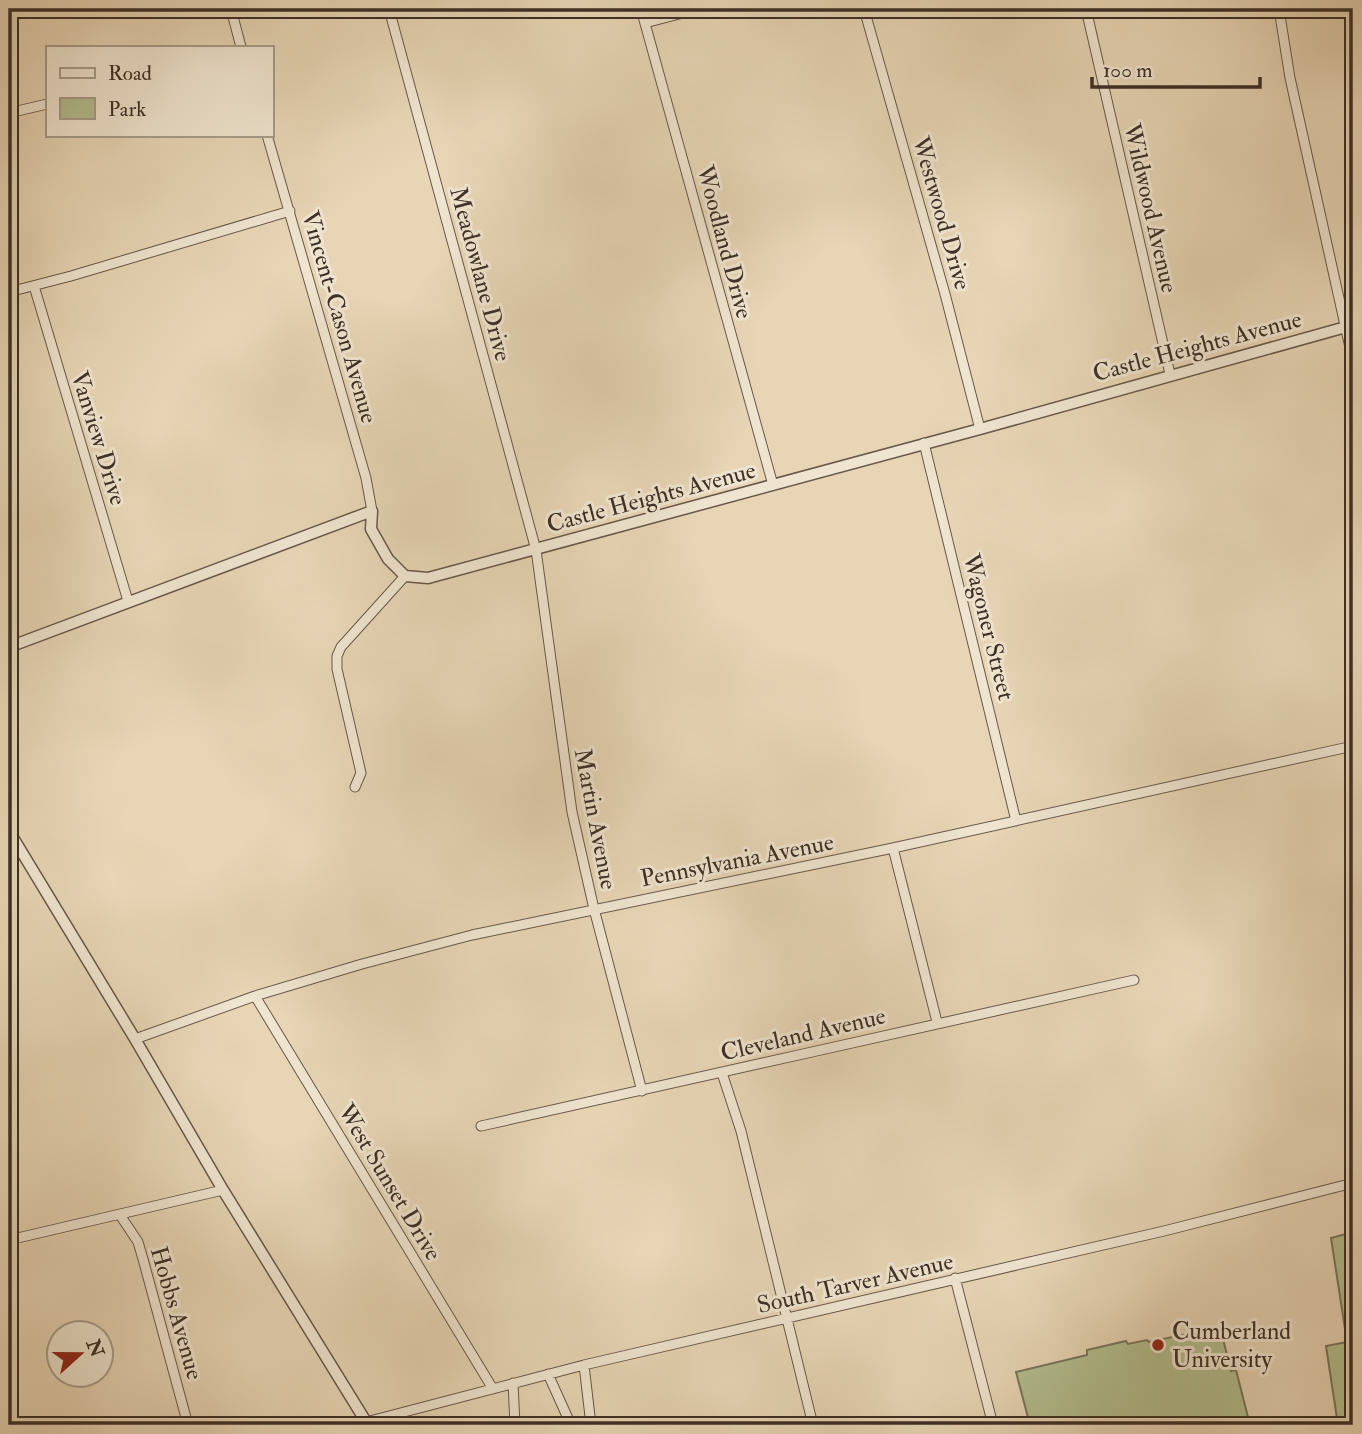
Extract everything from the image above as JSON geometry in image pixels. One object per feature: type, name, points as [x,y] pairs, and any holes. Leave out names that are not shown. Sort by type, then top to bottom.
[{"type":"street","points":[[231,9],[241,46]]},
{"type":"street","name":"Meadowlane Drive","points":[[390,9],[536,550]]},
{"type":"street","name":"Woodland Drive","points":[[641,9],[773,485]]},
{"type":"street","points":[[645,23],[698,9]]},
{"type":"street","name":"Westwood Drive","points":[[864,9],[945,294],[980,429]]},
{"type":"street","name":"Wildwood Avenue","points":[[1086,9],[1170,374]]},
{"type":"street","points":[[1279,9],[1290,78],[1349,326],[1353,361]]},
{"type":"street","points":[[9,113],[46,104]]},
{"type":"street","name":"Vincent-Cason Avenue","points":[[267,136],[366,478],[372,511]]},
{"type":"street","points":[[9,292],[290,211]]},
{"type":"street","name":"Vanview Drive","points":[[34,286],[128,601]]},
{"type":"street","name":"Castle Heights Avenue","points":[[405,576],[416,578],[446,574],[1349,326]]},
{"type":"street","name":"Wagoner Street","points":[[923,443],[1016,821]]},
{"type":"street","points":[[9,647],[372,511],[371,529],[378,544],[405,576],[341,647],[337,656],[337,669],[361,773],[355,787]]},
{"type":"street","name":"Martin Avenue","points":[[536,550],[572,812],[594,909],[642,1091]]},
{"type":"street","name":"Pennsylvania Avenue","points":[[135,1039],[255,996],[472,935],[893,848],[1353,746]]},
{"type":"street","points":[[9,831],[223,1190],[367,1423]]},
{"type":"street","points":[[893,848],[937,1022]]},
{"type":"street","name":"Cleveland Avenue","points":[[481,1126],[1134,980]]},
{"type":"street","name":"West Sunset Drive","points":[[255,996],[493,1388]]},
{"type":"street","points":[[722,1073],[741,1130],[813,1425]]},
{"type":"street","name":"South Tarver Avenue","points":[[367,1423],[584,1365],[1242,1213],[1353,1183]]},
{"type":"street","points":[[9,1240],[223,1190]]},
{"type":"street","name":"Hobbs Avenue","points":[[120,1215],[138,1242],[188,1425]]},
{"type":"street","points":[[956,1278],[993,1425]]},
{"type":"street","points":[[584,1365],[591,1425]]},
{"type":"street","points":[[548,1374],[571,1425]]},
{"type":"street","points":[[513,1383],[515,1425]]},
{"type":"green space","points":[[1353,1232],[1353,1425],[1338,1425],[1326,1346],[1347,1342],[1331,1238]]},
{"type":"green space","points":[[1220,1327],[1231,1371],[1236,1370],[1250,1425],[1030,1425],[1016,1372],[1087,1355],[1087,1350],[1126,1341],[1128,1344],[1147,1340],[1149,1342]]},
{"type":"place","name":"Cumberland University","points":[[1158,1345]]}]
